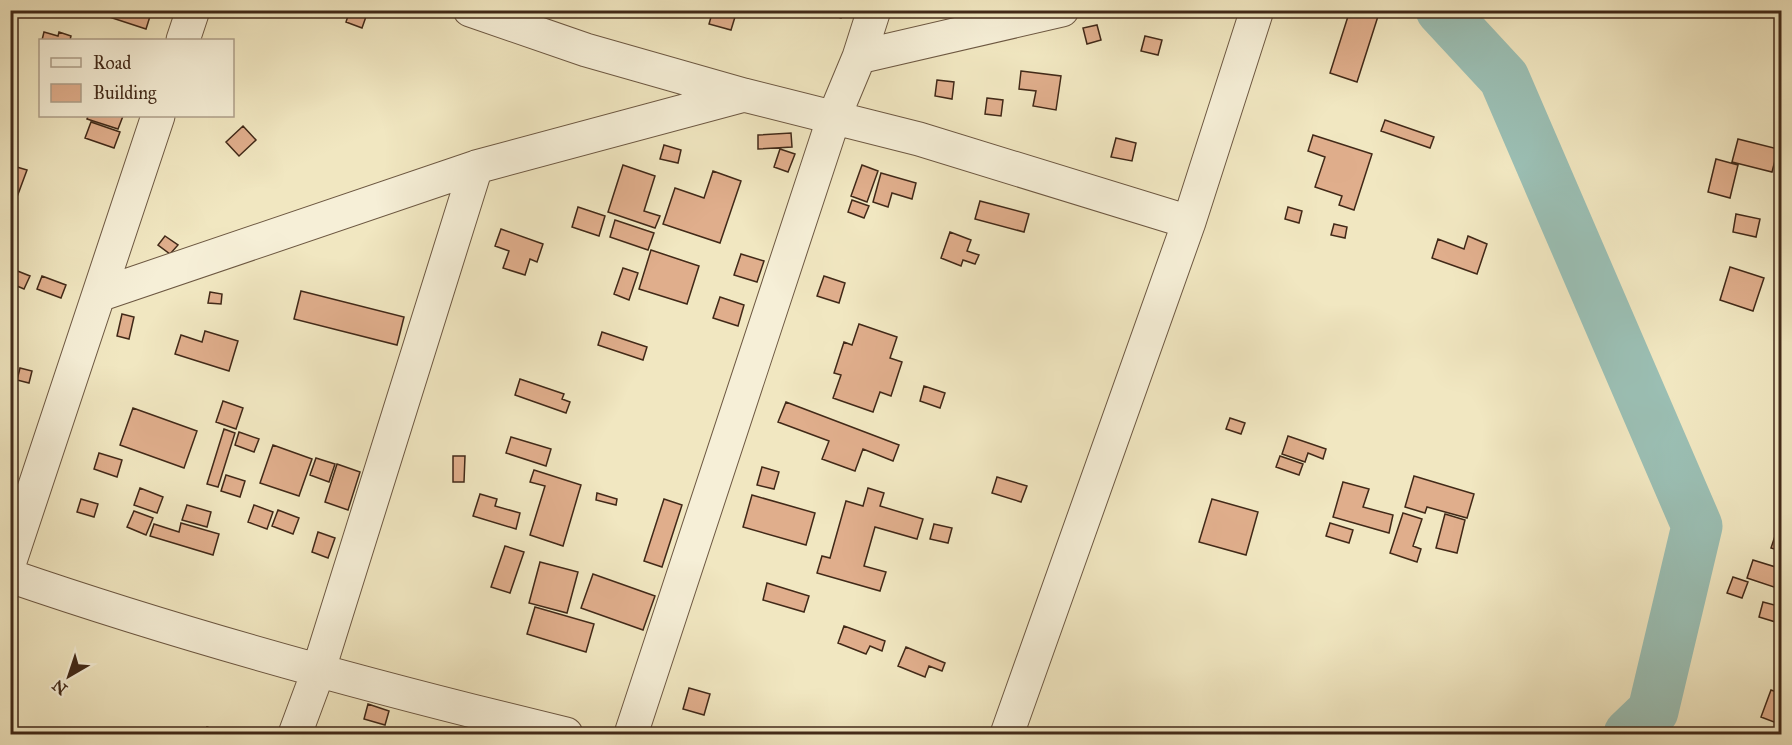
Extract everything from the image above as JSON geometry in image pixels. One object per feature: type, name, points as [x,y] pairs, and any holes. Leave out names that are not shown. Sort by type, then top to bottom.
[{"type":"street","points":[[183,39],[193,10]]},
{"type":"street","points":[[470,10],[586,50],[744,95],[919,139],[1189,222]]},
{"type":"street","points":[[631,735],[834,117],[859,57],[874,10]]},
{"type":"street","points":[[859,57],[1062,10]]},
{"type":"street","points":[[1007,735],[1189,222],[1257,10]]},
{"type":"street","points":[[99,295],[476,167],[744,95]]},
{"type":"street","points":[[10,561],[158,117]]},
{"type":"street","points":[[295,735],[318,672],[476,167]]},
{"type":"street","points":[[10,576],[118,613],[318,672],[567,735]]},
{"type":"building","points":[[88,10],[152,10],[146,29]]},
{"type":"building","points":[[350,10],[368,11],[362,28],[346,22]]},
{"type":"building","points":[[713,10],[735,17],[731,30],[709,24]]},
{"type":"building","points":[[831,10],[844,10],[841,18],[830,14]]},
{"type":"building","points":[[1350,10],[1380,10],[1357,82],[1330,73]]},
{"type":"building","points":[[1097,25],[1101,40],[1087,44],[1083,28]]},
{"type":"building","points":[[44,32],[58,36],[59,32],[71,36],[70,39],[42,39]]},
{"type":"building","points":[[1145,36],[1162,40],[1158,55],[1141,51]]},
{"type":"building","points":[[1021,71],[1061,76],[1056,110],[1033,106],[1036,91],[1019,89]]},
{"type":"building","points":[[937,80],[954,82],[952,99],[935,96]]},
{"type":"building","points":[[987,98],[1003,100],[1001,116],[985,114]]},
{"type":"building","points":[[88,117],[123,117],[118,129],[87,119]]},
{"type":"building","points":[[1385,120],[1434,137],[1430,148],[1381,131]]},
{"type":"building","points":[[91,122],[120,132],[114,148],[85,138]]},
{"type":"building","points":[[243,126],[256,140],[239,156],[226,142]]},
{"type":"building","points":[[791,133],[792,147],[758,149],[758,135]]},
{"type":"building","points":[[1313,135],[1372,154],[1354,210],[1339,205],[1342,196],[1315,187],[1325,157],[1308,151]]},
{"type":"building","points":[[1116,138],[1136,143],[1132,161],[1111,157]]},
{"type":"building","points":[[1738,139],[1778,149],[1772,172],[1732,162]]},
{"type":"building","points":[[664,145],[681,150],[678,163],[660,159]]},
{"type":"building","points":[[780,149],[795,154],[788,172],[774,167]]},
{"type":"building","points":[[1716,159],[1738,165],[1730,198],[1708,192]]},
{"type":"building","points":[[10,165],[27,170],[14,205],[10,204]]},
{"type":"building","points":[[623,165],[655,176],[644,211],[660,216],[655,228],[608,212]]},
{"type":"building","points":[[862,165],[878,171],[867,202],[851,196]]},
{"type":"building","points":[[713,171],[741,181],[720,243],[663,224],[675,188],[704,198]]},
{"type":"building","points":[[881,173],[916,183],[912,199],[892,193],[888,207],[873,202]]},
{"type":"building","points":[[852,200],[869,206],[864,218],[848,212]]},
{"type":"building","points":[[980,201],[1029,214],[1024,232],[975,219]]},
{"type":"building","points":[[578,207],[605,216],[599,236],[572,227]]},
{"type":"building","points":[[1288,207],[1302,211],[1299,223],[1285,219]]},
{"type":"building","points":[[1736,214],[1760,219],[1756,237],[1733,232]]},
{"type":"building","points":[[615,220],[654,233],[648,250],[610,237]]},
{"type":"building","points":[[1334,224],[1347,227],[1345,238],[1331,235]]},
{"type":"building","points":[[501,229],[543,244],[537,262],[530,259],[525,275],[503,268],[509,251],[495,246]]},
{"type":"building","points":[[950,232],[971,240],[967,251],[979,255],[975,264],[963,260],[961,266],[941,258]]},
{"type":"building","points":[[165,236],[178,245],[170,254],[158,245]]},
{"type":"building","points":[[1468,236],[1487,244],[1477,274],[1432,258],[1438,239],[1464,249]]},
{"type":"building","points":[[651,250],[699,266],[687,304],[639,289]]},
{"type":"building","points":[[741,254],[764,261],[757,282],[734,275]]},
{"type":"building","points":[[1730,267],[1764,278],[1753,311],[1720,300]]},
{"type":"building","points":[[10,268],[30,276],[24,289],[10,283]]},
{"type":"building","points":[[623,268],[638,273],[629,300],[614,294]]},
{"type":"building","points":[[42,276],[66,285],[61,298],[37,289]]},
{"type":"building","points":[[824,276],[845,283],[839,303],[817,296]]},
{"type":"building","points":[[301,291],[404,317],[397,345],[294,319]]},
{"type":"building","points":[[210,292],[222,294],[221,304],[208,303]]},
{"type":"building","points":[[720,297],[744,305],[738,326],[713,318]]},
{"type":"building","points":[[122,314],[134,317],[129,339],[117,336]]},
{"type":"building","points":[[859,324],[897,337],[890,358],[902,362],[891,396],[880,392],[873,412],[833,398],[841,375],[834,373],[844,342],[852,345]]},
{"type":"building","points":[[205,331],[238,341],[229,371],[175,354],[181,335],[202,342]]},
{"type":"building","points":[[602,332],[647,347],[643,360],[598,345]]},
{"type":"building","points":[[20,368],[32,371],[29,383],[17,380]]},
{"type":"building","points":[[520,379],[564,394],[562,399],[570,402],[566,413],[515,395]]},
{"type":"building","points":[[924,386],[945,393],[940,408],[920,401]]},
{"type":"building","points":[[223,401],[243,408],[236,429],[216,422]]},
{"type":"building","points":[[786,402],[899,445],[893,461],[863,449],[855,471],[822,459],[829,441],[778,422]]},
{"type":"building","points":[[133,408],[197,431],[184,468],[120,445]]},
{"type":"building","points":[[1230,418],[1245,423],[1241,434],[1226,429]]},
{"type":"building","points":[[224,429],[235,433],[218,487],[207,484]]},
{"type":"building","points":[[239,432],[259,439],[254,452],[235,445]]},
{"type":"building","points":[[1288,436],[1326,449],[1323,459],[1308,453],[1305,462],[1282,454]]},
{"type":"building","points":[[511,437],[551,449],[546,466],[506,453]]},
{"type":"building","points":[[273,445],[312,459],[299,496],[260,483]]},
{"type":"building","points":[[99,453],[122,460],[117,477],[94,469]]},
{"type":"building","points":[[453,456],[465,456],[464,482],[453,482]]},
{"type":"building","points":[[1280,456],[1303,464],[1299,475],[1276,467]]},
{"type":"building","points":[[316,458],[335,464],[329,482],[310,475]]},
{"type":"building","points":[[337,464],[360,472],[348,510],[325,502]]},
{"type":"building","points":[[762,467],[779,472],[774,489],[757,485]]},
{"type":"building","points":[[534,470],[581,485],[563,546],[530,535],[545,486],[530,482]]},
{"type":"building","points":[[226,475],[245,481],[240,497],[221,491]]},
{"type":"building","points":[[1414,476],[1474,494],[1467,518],[1427,507],[1425,513],[1405,507]]},
{"type":"building","points":[[997,477],[1027,486],[1021,502],[992,493]]},
{"type":"building","points":[[1343,482],[1369,489],[1363,507],[1393,515],[1389,533],[1333,517]]},
{"type":"building","points":[[140,488],[163,497],[157,513],[134,505]]},
{"type":"building","points":[[868,488],[884,493],[880,506],[923,519],[917,539],[875,527],[864,566],[886,572],[880,591],[817,573],[822,556],[830,558],[846,501],[863,506]]},
{"type":"building","points":[[597,493],[617,499],[616,505],[596,500]]},
{"type":"building","points":[[480,494],[497,499],[495,506],[520,513],[516,529],[473,516]]},
{"type":"building","points":[[752,495],[815,513],[806,545],[743,527]]},
{"type":"building","points":[[81,499],[98,504],[94,517],[77,512]]},
{"type":"building","points":[[664,499],[682,505],[662,567],[644,561]]},
{"type":"building","points":[[1212,499],[1258,512],[1246,555],[1199,542]]},
{"type":"building","points":[[187,505],[211,512],[207,527],[182,520]]},
{"type":"building","points":[[254,505],[273,512],[267,529],[248,522]]},
{"type":"building","points":[[278,510],[299,518],[293,534],[272,526]]},
{"type":"building","points":[[134,511],[153,518],[146,535],[127,527]]},
{"type":"building","points":[[1403,513],[1422,519],[1413,546],[1421,549],[1417,562],[1390,553]]},
{"type":"building","points":[[1445,514],[1465,520],[1457,553],[1436,548]]},
{"type":"building","points":[[181,523],[219,534],[213,555],[150,536],[154,524],[179,532]]},
{"type":"building","points":[[1330,523],[1353,530],[1349,543],[1326,536]]},
{"type":"building","points":[[934,524],[952,528],[948,543],[930,539]]},
{"type":"building","points":[[1777,530],[1782,531],[1782,551],[1771,548]]},
{"type":"building","points":[[318,532],[335,538],[328,558],[312,552]]},
{"type":"building","points":[[505,546],[524,552],[510,593],[491,587]]},
{"type":"building","points":[[1753,560],[1782,569],[1780,589],[1747,578]]},
{"type":"building","points":[[540,562],[578,572],[567,613],[529,603]]},
{"type":"building","points":[[593,574],[655,596],[643,630],[581,608]]},
{"type":"building","points":[[1733,577],[1748,582],[1742,598],[1727,593]]},
{"type":"building","points":[[767,583],[809,596],[804,612],[763,600]]},
{"type":"building","points":[[1763,602],[1782,607],[1782,624],[1759,617]]},
{"type":"building","points":[[535,607],[594,624],[586,652],[527,634]]},
{"type":"building","points":[[844,626],[885,641],[882,651],[870,646],[866,654],[838,643]]},
{"type":"building","points":[[906,647],[945,663],[942,671],[929,666],[925,677],[898,666]]},
{"type":"building","points":[[689,688],[710,694],[704,715],[683,709]]},
{"type":"building","points":[[1771,690],[1782,694],[1782,725],[1761,717]]},
{"type":"building","points":[[368,704],[389,711],[385,725],[364,719]]},
{"type":"building","points":[[207,727],[226,734],[204,734]]},
{"type":"building","points":[[691,731],[719,733],[690,734]]},
{"type":"waterway","points":[[1441,10],[1504,78],[1697,526],[1653,711],[1629,734]]}]
